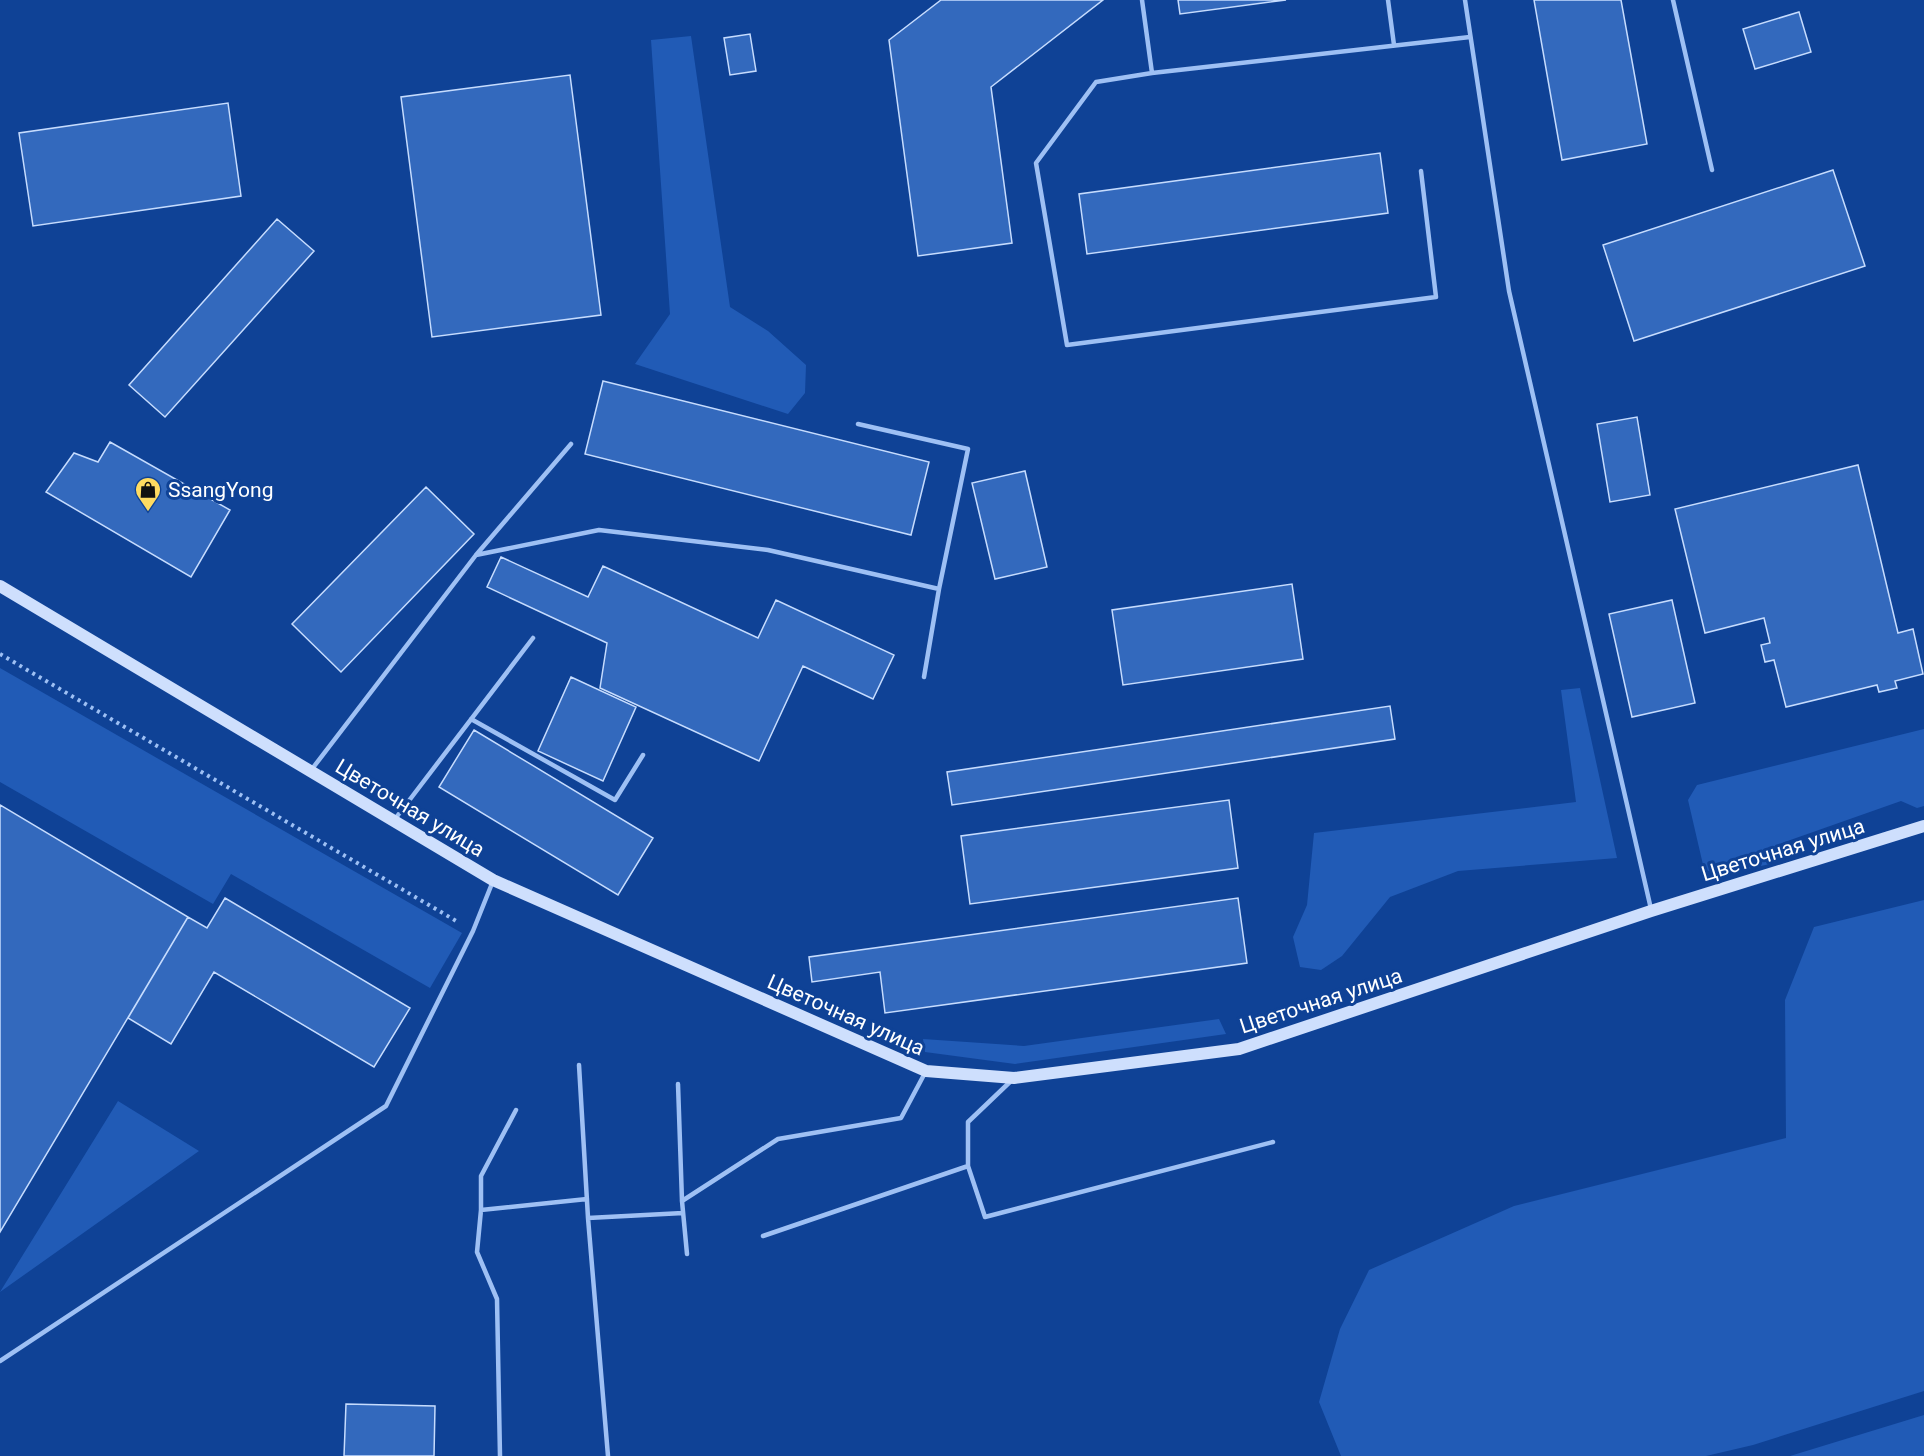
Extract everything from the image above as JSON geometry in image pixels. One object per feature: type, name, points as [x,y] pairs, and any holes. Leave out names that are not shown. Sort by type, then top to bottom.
[{"type":"street","name":"Цветочная улица","points":[[0,586],[493,880],[926,1071],[1014,1078],[1239,1049],[1651,911],[1924,826]]},
{"type":"lane","points":[[1142,0],[1152,73]]},
{"type":"lane","points":[[1388,0],[1394,45]]},
{"type":"lane","points":[[1465,0],[1509,291],[1651,911]]},
{"type":"lane","points":[[1673,0],[1712,170]]},
{"type":"lane","points":[[1421,171],[1436,297],[1067,345],[1036,163],[1096,82],[1152,73],[1470,37]]},
{"type":"lane","points":[[858,424],[968,449],[939,589],[924,677]]},
{"type":"lane","points":[[310,771],[476,555],[571,444]]},
{"type":"lane","points":[[476,555],[599,530],[768,550],[939,589]]},
{"type":"lane","points":[[393,821],[533,638]]},
{"type":"lane","points":[[471,719],[615,800],[643,755]]},
{"type":"lane","points":[[0,1360],[386,1106],[473,931],[493,880]]},
{"type":"lane","points":[[579,1065],[586,1199],[608,1456]]},
{"type":"lane","points":[[682,1200],[778,1139],[901,1118],[926,1071]]},
{"type":"lane","points":[[1014,1078],[968,1122],[968,1166],[985,1216],[1273,1142]]},
{"type":"lane","points":[[678,1084],[682,1200],[687,1254]]},
{"type":"lane","points":[[500,1456],[497,1299],[477,1252],[481,1176],[516,1110]]},
{"type":"lane","points":[[763,1236],[968,1166]]},
{"type":"lane","points":[[481,1209],[586,1199]]},
{"type":"lane","points":[[588,1218],[683,1213]]},
{"type":"path","points":[[0,654],[473,931]]},
{"type":"shaded area","points":[[691,36],[730,307],[768,331],[806,365],[805,393],[788,414],[635,364],[670,314],[651,40]]},
{"type":"shaded area","points":[[0,668],[462,933],[430,988],[231,874],[213,904],[0,782]]},
{"type":"shaded area","points":[[1580,688],[1617,858],[1458,871],[1390,897],[1342,956],[1321,970],[1300,967],[1293,937],[1307,905],[1314,833],[1576,802],[1561,690]]},
{"type":"shaded area","points":[[1924,729],[1924,806],[1917,808],[1901,801],[1779,844],[1770,864],[1719,875],[1704,869],[1688,800],[1697,785]]},
{"type":"shaded area","points":[[1924,900],[1924,1391],[1753,1445],[1706,1456],[1341,1456],[1319,1402],[1340,1329],[1369,1270],[1514,1206],[1786,1138],[1785,1000],[1814,927]]},
{"type":"shaded area","points":[[1219,1019],[1226,1034],[1015,1064],[925,1052],[923,1039],[1024,1046]]},
{"type":"shaded area","points":[[118,1101],[199,1151],[0,1292]]},
{"type":"shaded area","points":[[1924,1415],[1924,1456],[1790,1456]]},
{"type":"building","points":[[941,0],[1103,0],[991,87],[1012,243],[918,256],[889,40]]},
{"type":"building","points":[[1178,0],[1286,0],[1180,14]]},
{"type":"building","points":[[1534,0],[1621,0],[1647,144],[1562,160]]},
{"type":"building","points":[[1799,12],[1811,52],[1755,69],[1743,29]]},
{"type":"building","points":[[750,34],[756,71],[730,75],[724,38]]},
{"type":"building","points":[[570,75],[601,315],[432,337],[401,97]]},
{"type":"building","points":[[228,103],[241,196],[33,226],[19,133]]},
{"type":"building","points":[[1380,153],[1388,213],[1087,254],[1079,194]]},
{"type":"building","points":[[1833,170],[1865,266],[1634,341],[1603,245]]},
{"type":"building","points":[[277,219],[314,251],[165,417],[129,385]]},
{"type":"building","points":[[603,381],[929,462],[911,535],[585,454]]},
{"type":"building","points":[[1637,417],[1650,495],[1610,502],[1597,424]]},
{"type":"building","points":[[110,442],[230,510],[191,577],[46,492],[74,453],[98,462]]},
{"type":"building","points":[[1858,465],[1898,633],[1913,629],[1923,674],[1895,681],[1897,688],[1879,692],[1877,685],[1786,707],[1774,660],[1765,662],[1761,645],[1770,643],[1764,618],[1705,633],[1675,509]]},
{"type":"building","points":[[1025,471],[1047,567],[995,579],[972,483]]},
{"type":"building","points":[[426,487],[474,534],[341,672],[292,624]]},
{"type":"building","points":[[501,557],[588,597],[603,566],[758,638],[776,600],[894,655],[873,699],[803,666],[759,761],[600,688],[607,643],[487,587]]},
{"type":"building","points":[[1292,584],[1303,659],[1123,685],[1112,610]]},
{"type":"building","points":[[1672,600],[1695,703],[1632,717],[1609,614]]},
{"type":"building","points":[[571,677],[636,707],[603,781],[538,751]]},
{"type":"building","points":[[1390,706],[1395,739],[952,805],[947,772]]},
{"type":"building","points":[[474,730],[653,838],[618,895],[439,787]]},
{"type":"building","points":[[1229,800],[1238,868],[970,904],[961,836]]},
{"type":"building","points":[[0,805],[188,917],[0,1232]]},
{"type":"building","points":[[225,898],[410,1008],[374,1067],[214,972],[171,1044],[128,1018],[188,917],[207,928]]},
{"type":"building","points":[[1238,898],[1247,963],[885,1013],[880,972],[812,982],[809,957]]},
{"type":"building","points":[[346,1404],[435,1406],[434,1456],[344,1456]]},
{"type":"place","name":"SsangYong","points":[[148,513]]}]
